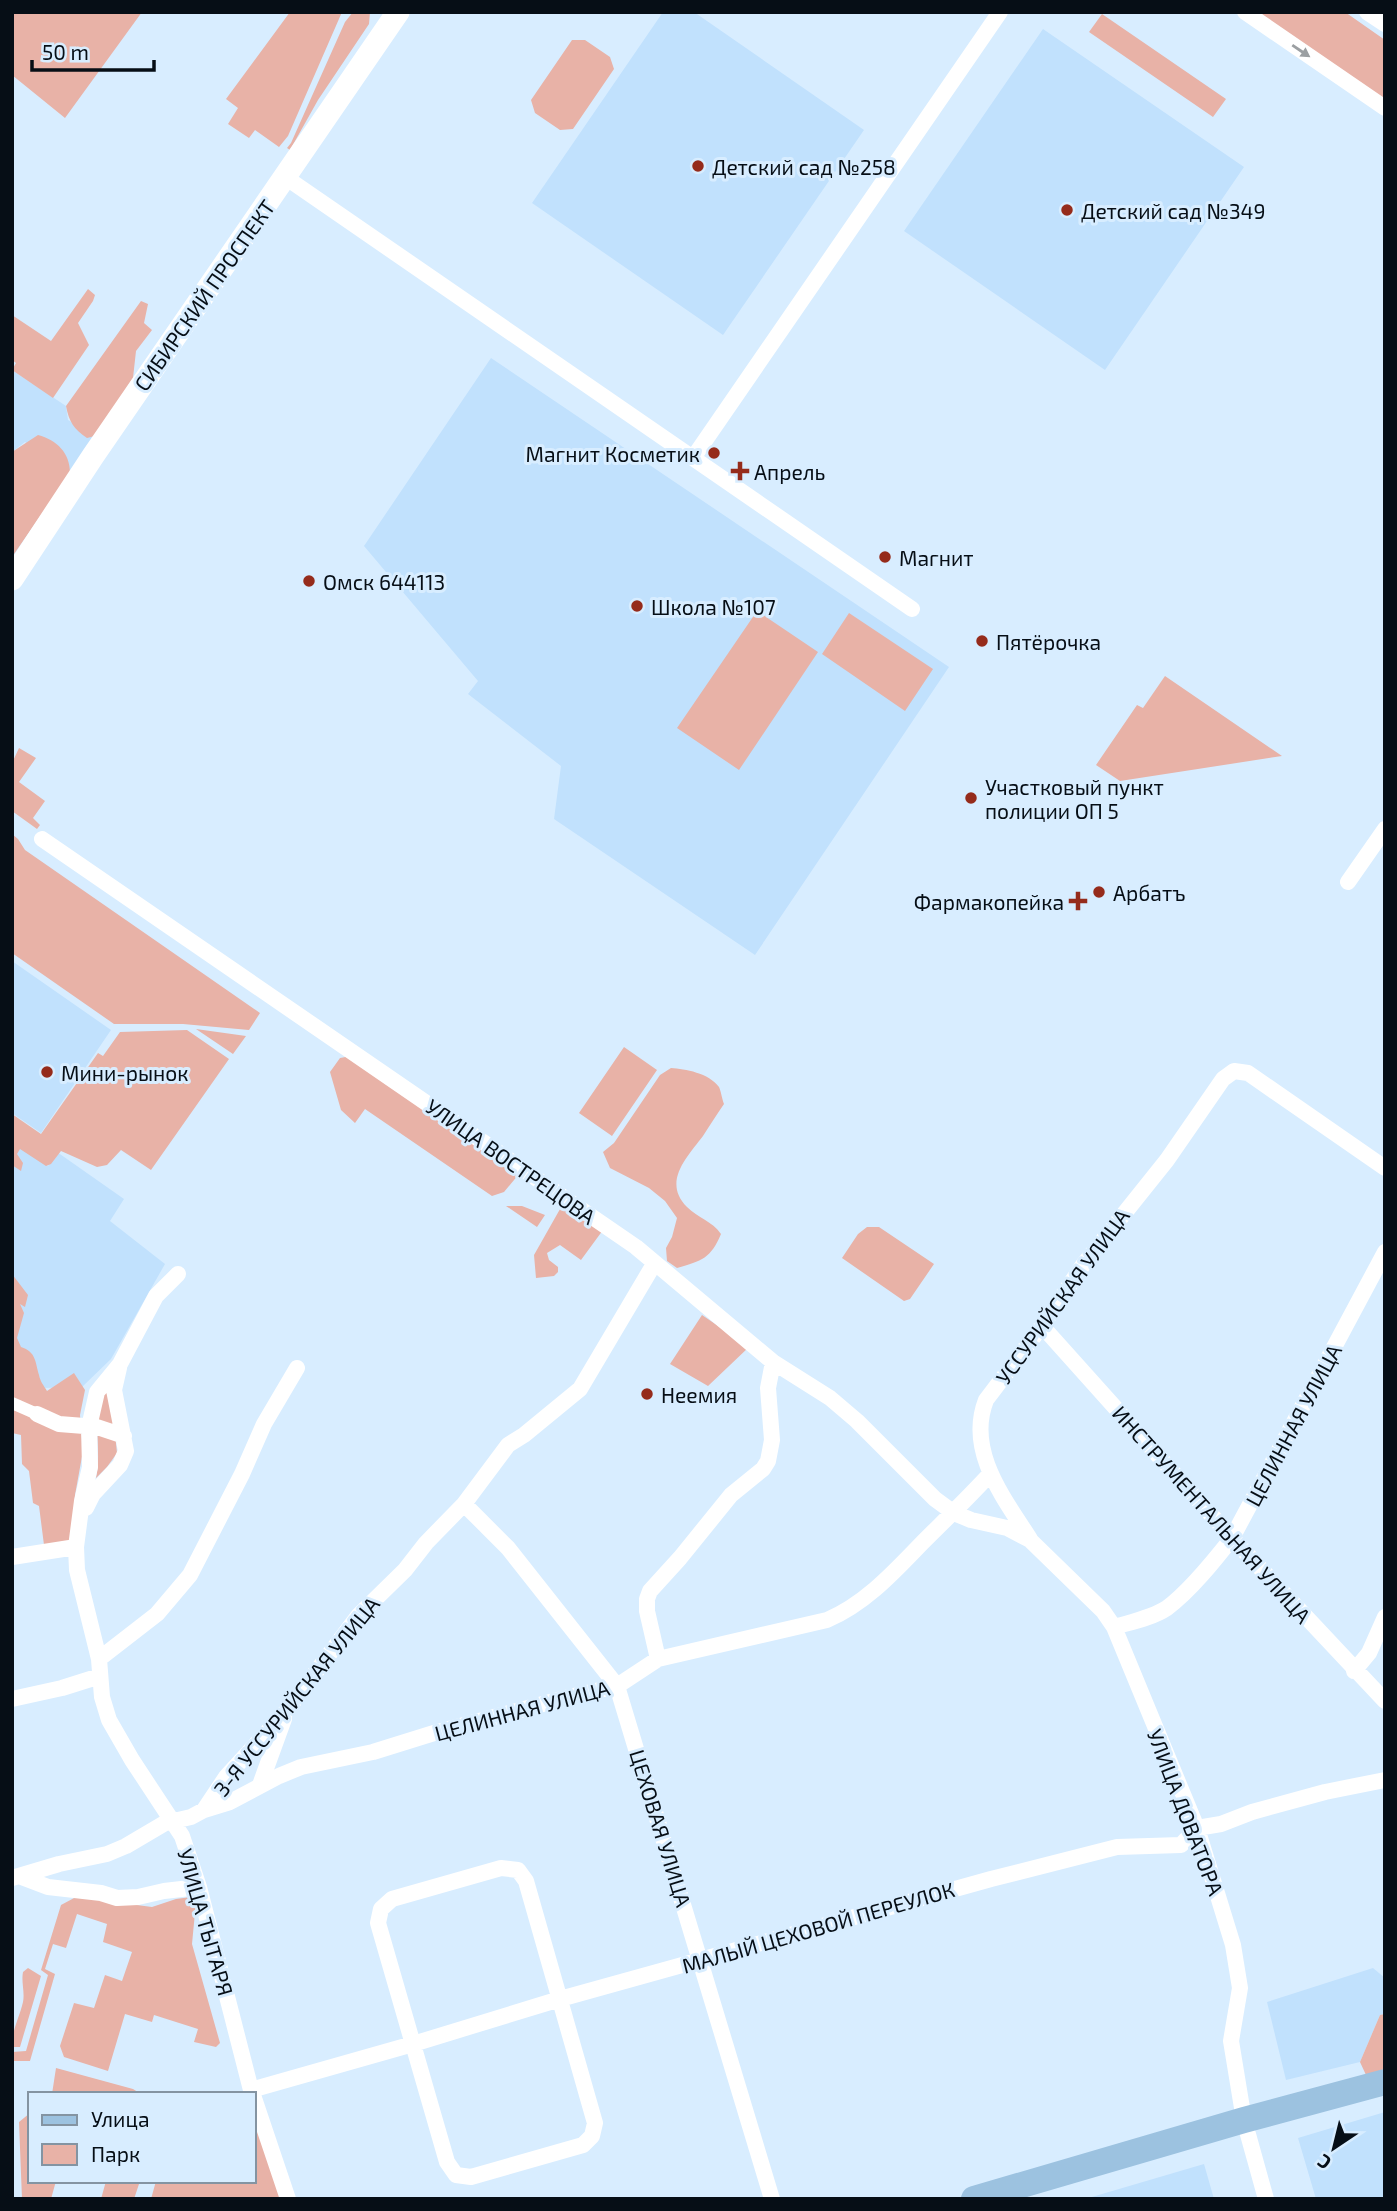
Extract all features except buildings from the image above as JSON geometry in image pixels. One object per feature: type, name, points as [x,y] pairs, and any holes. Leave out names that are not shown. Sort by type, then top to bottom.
[{"type":"main road","name":"СИБИРСКИЙ ПРОСПЕКТ","points":[[12,579],[93,456],[398,12]]},
{"type":"main road","points":[[974,2199],[1385,2082]]},
{"type":"street","points":[[692,458],[1000,12]]},
{"type":"street","points":[[1245,12],[1385,108]]},
{"type":"street","points":[[1367,12],[1385,24]]},
{"type":"street","points":[[285,177],[912,609]]},
{"type":"street","points":[[1348,882],[1385,829]]},
{"type":"street","name":"УЛИЦА ВОСТРЕЦОВА","points":[[43,839],[626,1240],[773,1362],[839,1406],[935,1499],[954,1513]]},
{"type":"street","name":"УССУРИЙСКАЯ УЛИЦА","points":[[1030,1540],[985,1461],[980,1434],[981,1412],[986,1400],[1042,1326],[1083,1265],[1167,1160],[1223,1079],[1234,1071],[1248,1073],[1385,1168]]},
{"type":"street","name":"ЦЕЛИННАЯ УЛИЦА","points":[[1114,1627],[1166,1609],[1209,1567],[1232,1538],[1385,1252]]},
{"type":"street","name":"3-Я УССУРИЙСКАЯ УЛИЦА","points":[[204,1810],[226,1777],[288,1709],[358,1616],[405,1570],[426,1543],[464,1504],[508,1445],[580,1389],[654,1264]]},
{"type":"street","name":"УЛИЦА ТЫТАРЯ","points":[[178,1274],[156,1296],[120,1364],[97,1392],[89,1427],[90,1466],[76,1547],[77,1570],[99,1660],[102,1697],[109,1720],[182,1836],[199,1887],[251,2092]]},
{"type":"street","name":"ИНСТРУМЕНТАЛЬНАЯ УЛИЦА","points":[[1042,1326],[1232,1538],[1385,1701]]},
{"type":"street","points":[[658,1659],[647,1611],[650,1591],[731,1495],[768,1461],[772,1440],[768,1388],[773,1362]]},
{"type":"street","name":"УЛИЦА ТЫТАРЯ","points":[[80,1520],[93,1494],[123,1460],[126,1451],[114,1390],[120,1364]]},
{"type":"street","points":[[99,1660],[157,1614],[190,1575],[242,1474],[264,1424],[297,1368]]},
{"type":"street","points":[[12,1403],[59,1424],[89,1427],[124,1436]]},
{"type":"street","name":"ЦЕЛИННАЯ УЛИЦА","points":[[16,1877],[107,1854],[126,1846],[155,1827],[191,1818],[204,1810],[230,1802],[301,1767],[373,1752],[447,1729],[618,1686],[658,1659],[827,1620],[846,1612],[866,1597],[954,1513],[990,1474]]},
{"type":"street","name":"ЦЕХОВАЯ УЛИЦА","points":[[464,1504],[508,1548],[618,1686],[772,2199]]},
{"type":"street","name":"УЛИЦА ДОВАТОРА","points":[[954,1513],[971,1520],[1007,1528],[1030,1540],[1103,1611],[1114,1627],[1197,1829],[1227,1922],[1240,1988],[1231,2041],[1244,2120],[1266,2199]]},
{"type":"street","points":[[12,1557],[76,1547]]},
{"type":"street","points":[[1354,1671],[1369,1653],[1385,1617]]},
{"type":"street","points":[[12,1699],[100,1676]]},
{"type":"street","points":[[260,1785],[288,1709]]},
{"type":"street","name":"МАЛЫЙ ЦЕХОВОЙ ПЕРЕУЛОК","points":[[256,2093],[559,1999],[701,1959],[990,1879],[1117,1847],[1181,1845],[1197,1829],[1222,1824],[1252,1812],[1325,1792],[1385,1780]]},
{"type":"street","points":[[501,1868],[518,1870],[526,1881],[595,2123],[592,2136],[583,2145],[471,2177],[456,2175],[447,2162],[413,2044],[378,1923],[381,1909],[392,1899],[501,1868]]},
{"type":"street","points":[[16,1877],[48,1887],[101,1893],[117,1898],[199,1887]]},
{"type":"street","name":"УЛИЦА ТЫТАРЯ","points":[[256,2106],[288,2199]]},
{"type":"shaded area","name":"Детский сад №258","points":[[663,12],[694,12],[864,130],[723,335],[532,203]]},
{"type":"shaded area","name":"Детский сад №349","points":[[1043,29],[1244,167],[1105,370],[904,231]]},
{"type":"shaded area","name":"Школа №107","points":[[491,358],[949,667],[755,955],[554,819],[561,766],[468,694],[478,681],[364,546]]},
{"type":"shaded area","points":[[12,370],[66,406],[68,420],[95,436],[70,473],[25,442],[12,452]]},
{"type":"shaded area","name":"Мини-рынок","points":[[12,961],[111,1030],[41,1133],[12,1113]]},
{"type":"shaded area","points":[[12,1139],[48,1166],[57,1152],[124,1199],[110,1221],[165,1264],[111,1359],[82,1387],[41,1388],[12,1364]]},
{"type":"shaded area","points":[[1373,1968],[1385,1978],[1385,2014],[1380,2015],[1360,2062],[1286,2080],[1267,2002]]},
{"type":"shaded area","points":[[1385,2112],[1385,2199],[1316,2199],[1298,2138]]},
{"type":"shaded area","points":[[1204,2164],[1214,2199],[1085,2199]]},
{"type":"green space","points":[[12,12],[142,12],[65,118],[12,75]]},
{"type":"green space","points":[[290,12],[342,12],[288,136],[279,147],[255,130],[249,138],[228,124],[238,108],[226,99]]},
{"type":"green space","points":[[353,12],[370,12],[369,24],[318,100],[290,150],[287,148],[345,22]]},
{"type":"green space","points":[[1253,12],[1345,12],[1385,40],[1385,94],[1380,101]]},
{"type":"green space","points":[[1102,14],[1226,99],[1213,117],[1089,32]]},
{"type":"green space","points":[[572,40],[585,40],[610,57],[614,69],[573,129],[560,130],[535,113],[531,100]]},
{"type":"green space","points":[[88,289],[95,295],[78,323],[89,345],[53,398],[12,370],[16,363],[12,360],[12,315],[51,341]]},
{"type":"green space","points":[[141,301],[148,304],[144,323],[152,330],[136,351],[133,378],[95,436],[87,438],[73,425],[66,406]]},
{"type":"green space","points":[[38,435],[61,448],[68,459],[70,473],[12,557],[12,452]]},
{"type":"green space","points":[[757,611],[818,652],[739,770],[677,728]]},
{"type":"green space","points":[[849,613],[933,669],[905,711],[822,654]]},
{"type":"green space","points":[[1165,676],[1282,756],[1120,781],[1096,765],[1137,705],[1143,708]]},
{"type":"green space","points":[[19,748],[36,758],[19,782],[45,801],[33,818],[40,825],[37,829],[12,811],[12,763]]},
{"type":"green space","points":[[12,834],[25,850],[260,1013],[249,1030],[183,1024],[114,1024],[12,953]]},
{"type":"green space","points":[[196,1029],[246,1036],[233,1054]]},
{"type":"green space","points":[[187,1030],[229,1059],[151,1170],[121,1150],[107,1165],[97,1167],[61,1151],[51,1164],[46,1166],[20,1149],[17,1154],[23,1163],[21,1171],[12,1165],[12,1114],[41,1134],[98,1053],[103,1056],[120,1032]]},
{"type":"green space","points":[[624,1047],[657,1070],[612,1136],[579,1113]]},
{"type":"green space","points":[[351,1056],[519,1174],[504,1192],[492,1196],[365,1109],[355,1123],[341,1110],[330,1072],[340,1058]]},
{"type":"green space","points":[[671,1068],[703,1075],[715,1082],[724,1104],[684,1161],[677,1179],[680,1198],[687,1207],[721,1234],[705,1257],[677,1268],[667,1261],[666,1248],[677,1218],[665,1201],[649,1188],[610,1168],[603,1152],[614,1143],[660,1075]]},
{"type":"green space","points":[[564,1202],[603,1230],[581,1260],[560,1245],[547,1253],[549,1260],[558,1267],[558,1272],[554,1276],[536,1278],[534,1255]]},
{"type":"green space","points":[[506,1206],[522,1206],[545,1215],[537,1227]]},
{"type":"green space","points":[[867,1227],[879,1227],[934,1264],[910,1299],[904,1301],[842,1258],[858,1234]]},
{"type":"green space","points":[[12,1274],[28,1295],[25,1307],[20,1304],[24,1313],[17,1338],[21,1347],[34,1358],[43,1385],[47,1391],[74,1373],[85,1390],[80,1415],[83,1451],[75,1495],[71,1543],[44,1545],[39,1506],[33,1503],[29,1471],[22,1464],[21,1435],[12,1433]]},
{"type":"green space","points":[[702,1315],[749,1347],[708,1386],[670,1364]]},
{"type":"green space","points":[[110,1385],[117,1453],[96,1478],[98,1417],[103,1395]]},
{"type":"green space","points":[[76,1897],[152,1907],[191,1897],[196,1902],[192,1944],[220,2043],[216,2047],[194,2042],[198,2029],[154,2015],[152,2022],[125,2014],[108,2071],[64,2057],[60,2046],[74,2003],[94,2008],[105,1975],[122,1981],[132,1952],[103,1942],[107,1924],[77,1914],[66,1948],[53,1944],[45,1969],[55,1974],[30,2061],[12,2061],[12,2052],[26,2051],[48,1975],[41,1970],[61,1905]]},
{"type":"green space","points":[[28,1968],[41,1976],[20,2047],[12,2047],[14,2029],[23,2002],[23,1972]]},
{"type":"green space","points":[[1385,2014],[1385,2069],[1366,2075],[1360,2062],[1380,2015]]},
{"type":"green space","points":[[56,2068],[138,2092],[52,2092]]},
{"type":"green space","points":[[28,2115],[28,2183],[55,2183],[51,2199],[22,2199],[19,2122]]},
{"type":"green space","points":[[256,2119],[282,2199],[151,2199],[155,2183],[256,2183]]},
{"type":"green space","points":[[105,2183],[139,2183],[134,2199],[101,2199]]},
{"type":"place","name":"Детский сад №258","points":[[698,166]]},
{"type":"place","name":"Детский сад №349","points":[[1067,210]]},
{"type":"place","name":"Магнит Косметик","points":[[714,453]]},
{"type":"place","name":"Апрель","points":[[740,471]]},
{"type":"place","name":"Магнит","points":[[885,557]]},
{"type":"place","name":"Омск 644113","points":[[309,581]]},
{"type":"place","name":"Школа №107","points":[[637,606]]},
{"type":"place","name":"Пятёрочка","points":[[982,641]]},
{"type":"place","name":"Участковый пункт полиции ОП 5","points":[[971,798]]},
{"type":"place","name":"Арбатъ","points":[[1099,892]]},
{"type":"place","name":"Фармакопейка","points":[[1078,901]]},
{"type":"place","name":"Мини-рынок","points":[[47,1072]]},
{"type":"place","name":"Неемия","points":[[647,1394]]}]
